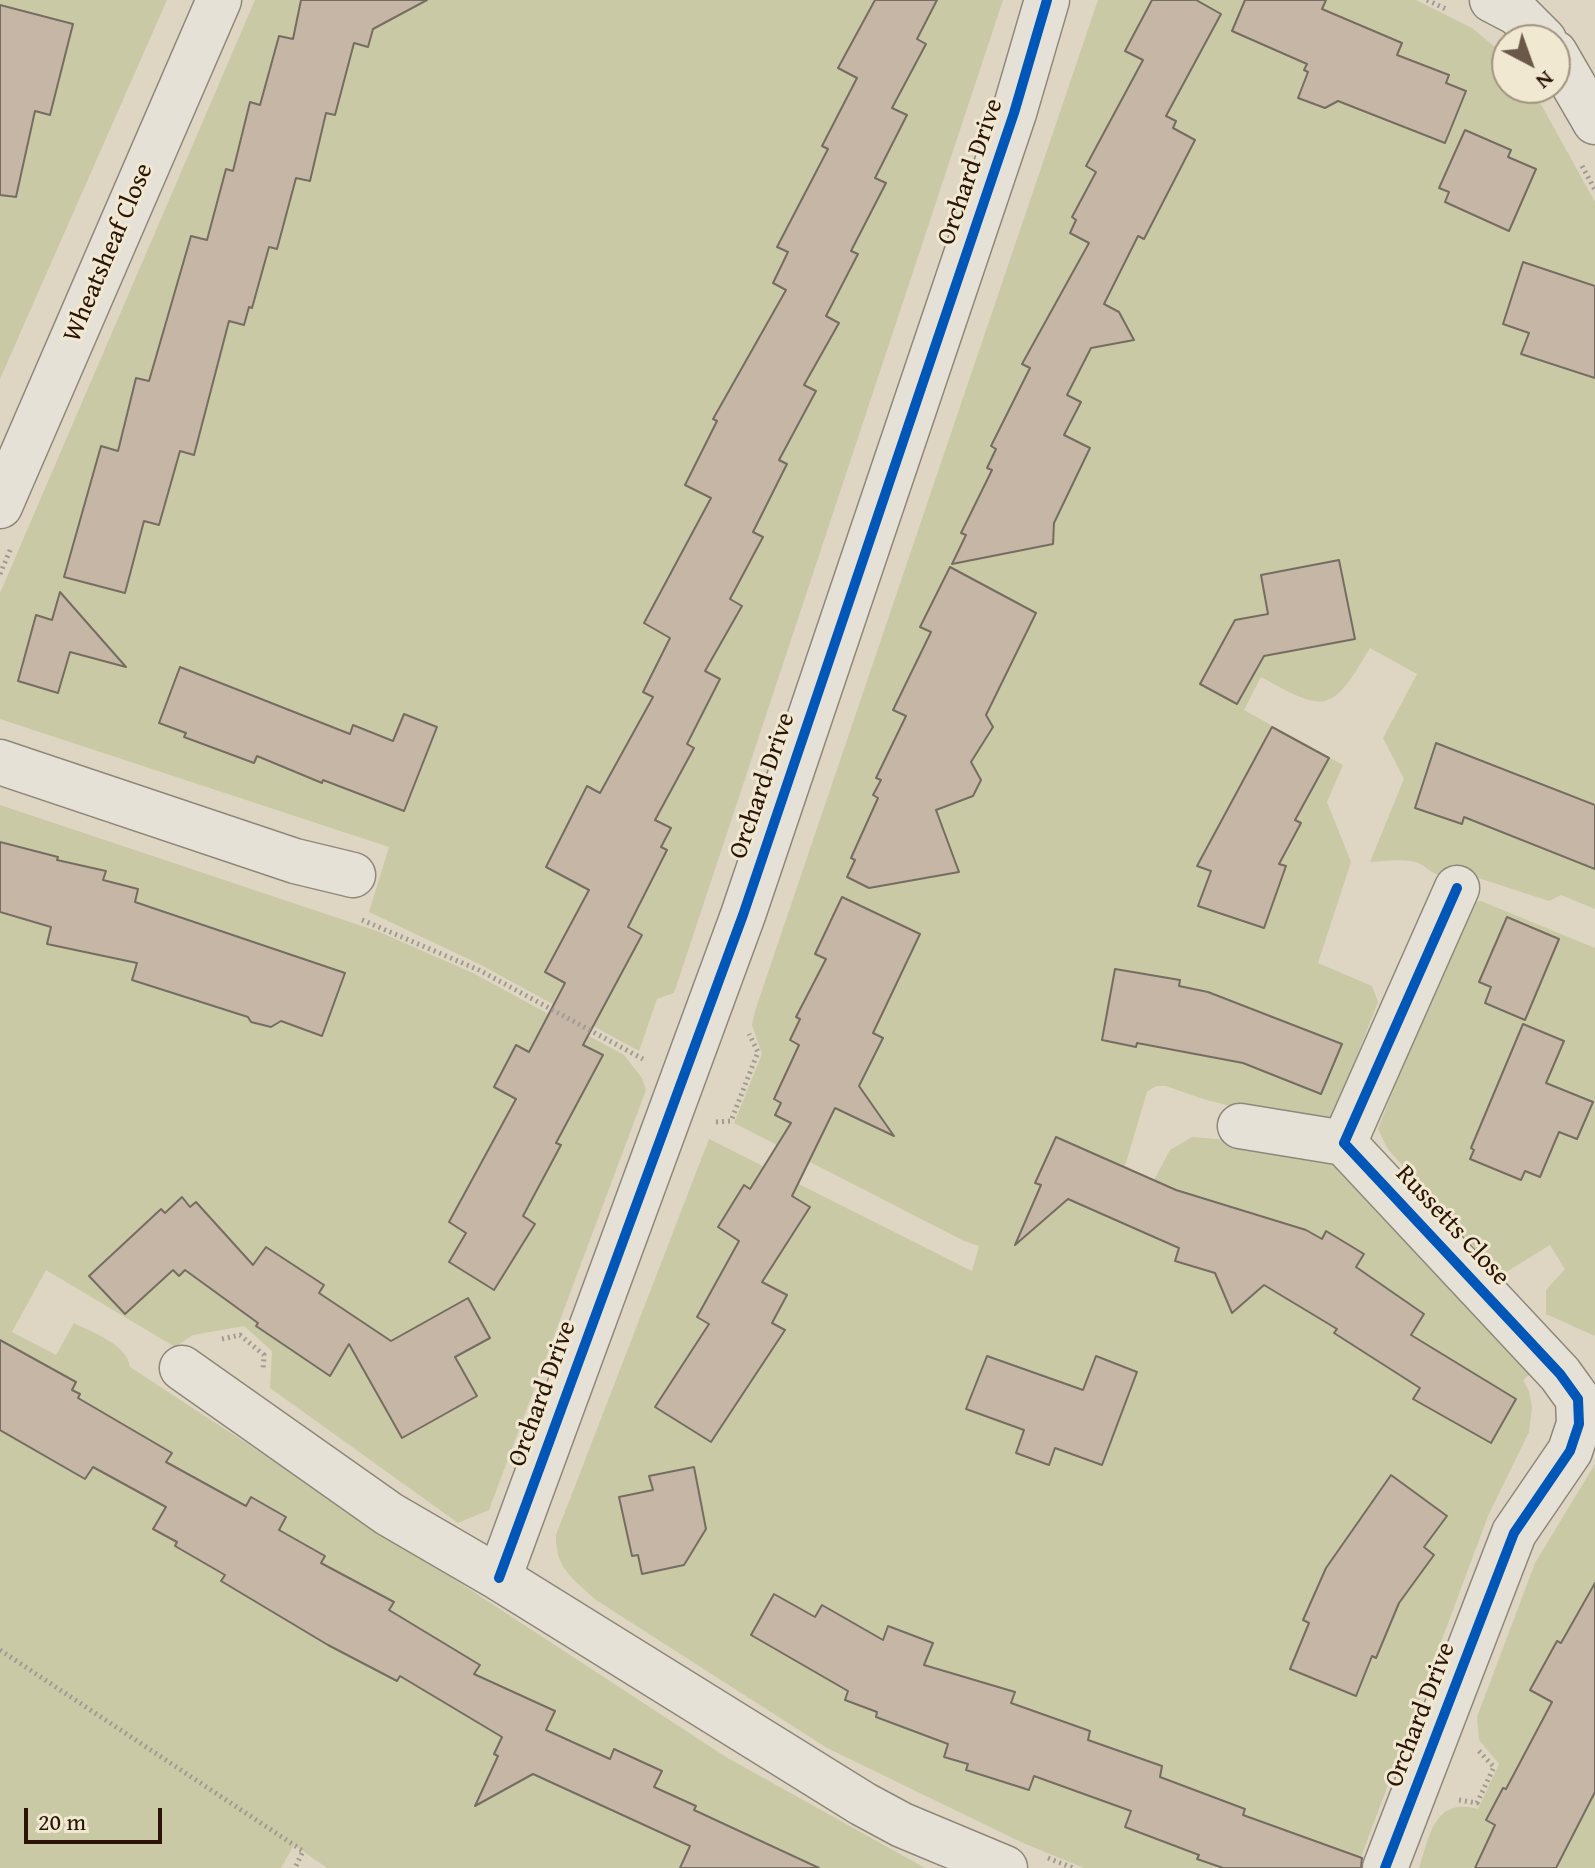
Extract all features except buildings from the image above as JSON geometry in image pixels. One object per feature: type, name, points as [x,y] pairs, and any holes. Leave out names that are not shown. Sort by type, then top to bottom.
[{"type":"street","name":"Wheatsheaf Close","points":[[0,506],[219,0]]},
{"type":"street","name":"Orchard Drive","points":[[499,1578],[743,915],[1014,113],[1047,0]]},
{"type":"street","points":[[1492,0],[1517,13],[1528,24]]},
{"type":"street","points":[[1571,81],[1595,122]]},
{"type":"street","points":[[0,762],[295,861],[352,895]]},
{"type":"street","points":[[1240,1126],[1344,1143],[1457,888]]},
{"type":"street","name":"Russetts Close","points":[[1344,1143],[1560,1374],[1578,1399],[1579,1424],[1570,1451],[1514,1533],[1497,1579]]},
{"type":"street","points":[[182,1368],[226,1382],[389,1514],[499,1578],[863,1804],[902,1825],[1023,1862]]},
{"type":"street","name":"Orchard Drive","points":[[1385,1868],[1497,1579]]},
{"type":"path","points":[[352,895],[479,970],[684,1079]]},
{"type":"path","points":[[711,1124],[720,1120],[731,1121],[740,1100],[758,1052],[747,1030]]},
{"type":"path","points":[[0,1650],[303,1851],[295,1868]]},
{"type":"path","points":[[1023,1862],[1073,1868]]},
{"type":"green space","points":[[0,0],[167,0],[0,379]]},
{"type":"green space","points":[[255,0],[1003,0],[674,993],[657,999],[639,1051],[481,965],[369,912],[389,847],[0,719],[0,593]]},
{"type":"green space","points":[[1098,0],[1416,0],[1472,28],[1491,44],[1491,104],[1541,104],[1595,202],[1595,909],[1561,895],[1549,901],[1457,871],[1435,874],[1417,862],[1370,862],[1404,779],[1383,738],[1417,674],[1370,648],[1346,685],[1336,696],[1325,701],[1300,697],[1261,677],[1244,710],[1343,765],[1327,802],[1351,862],[1318,963],[1372,986],[1378,1002],[1353,1066],[1358,1068],[1338,1121],[1316,1128],[1203,1099],[1166,1086],[1156,1086],[1147,1092],[1125,1166],[1154,1180],[1170,1150],[1192,1137],[1326,1148],[1534,1371],[1523,1380],[1532,1407],[1529,1432],[1488,1516],[1357,1868],[1084,1868],[1023,1843],[827,1748],[596,1600],[562,1565],[556,1535],[709,1139],[972,1271],[979,1246],[734,1123],[762,1054],[752,1025]]},
{"type":"green space","points":[[0,805],[377,931],[473,973],[624,1055],[642,1078],[646,1090],[489,1510],[458,1523],[270,1388],[272,1351],[244,1326],[193,1335],[175,1347],[46,1270],[12,1332],[56,1355],[74,1323],[108,1340],[123,1352],[130,1367],[726,1757],[925,1868],[327,1868],[294,1845],[281,1868],[0,1868]]},
{"type":"green space","points":[[1481,901],[1595,948],[1595,1336],[1546,1314],[1546,1290],[1565,1269],[1550,1245],[1500,1276],[1387,1148],[1378,1129],[1467,903]]},
{"type":"green space","points":[[1595,1464],[1595,1868],[1419,1868],[1436,1822],[1452,1809],[1478,1809],[1499,1764],[1479,1740],[1477,1717],[1535,1563]]},
{"type":"cycle path","points":[[499,1578],[743,915],[1014,113],[1047,0]]},
{"type":"cycle path","points":[[1385,1868],[1514,1533],[1570,1451],[1579,1424],[1578,1399],[1560,1374],[1344,1143],[1457,888]]}]
